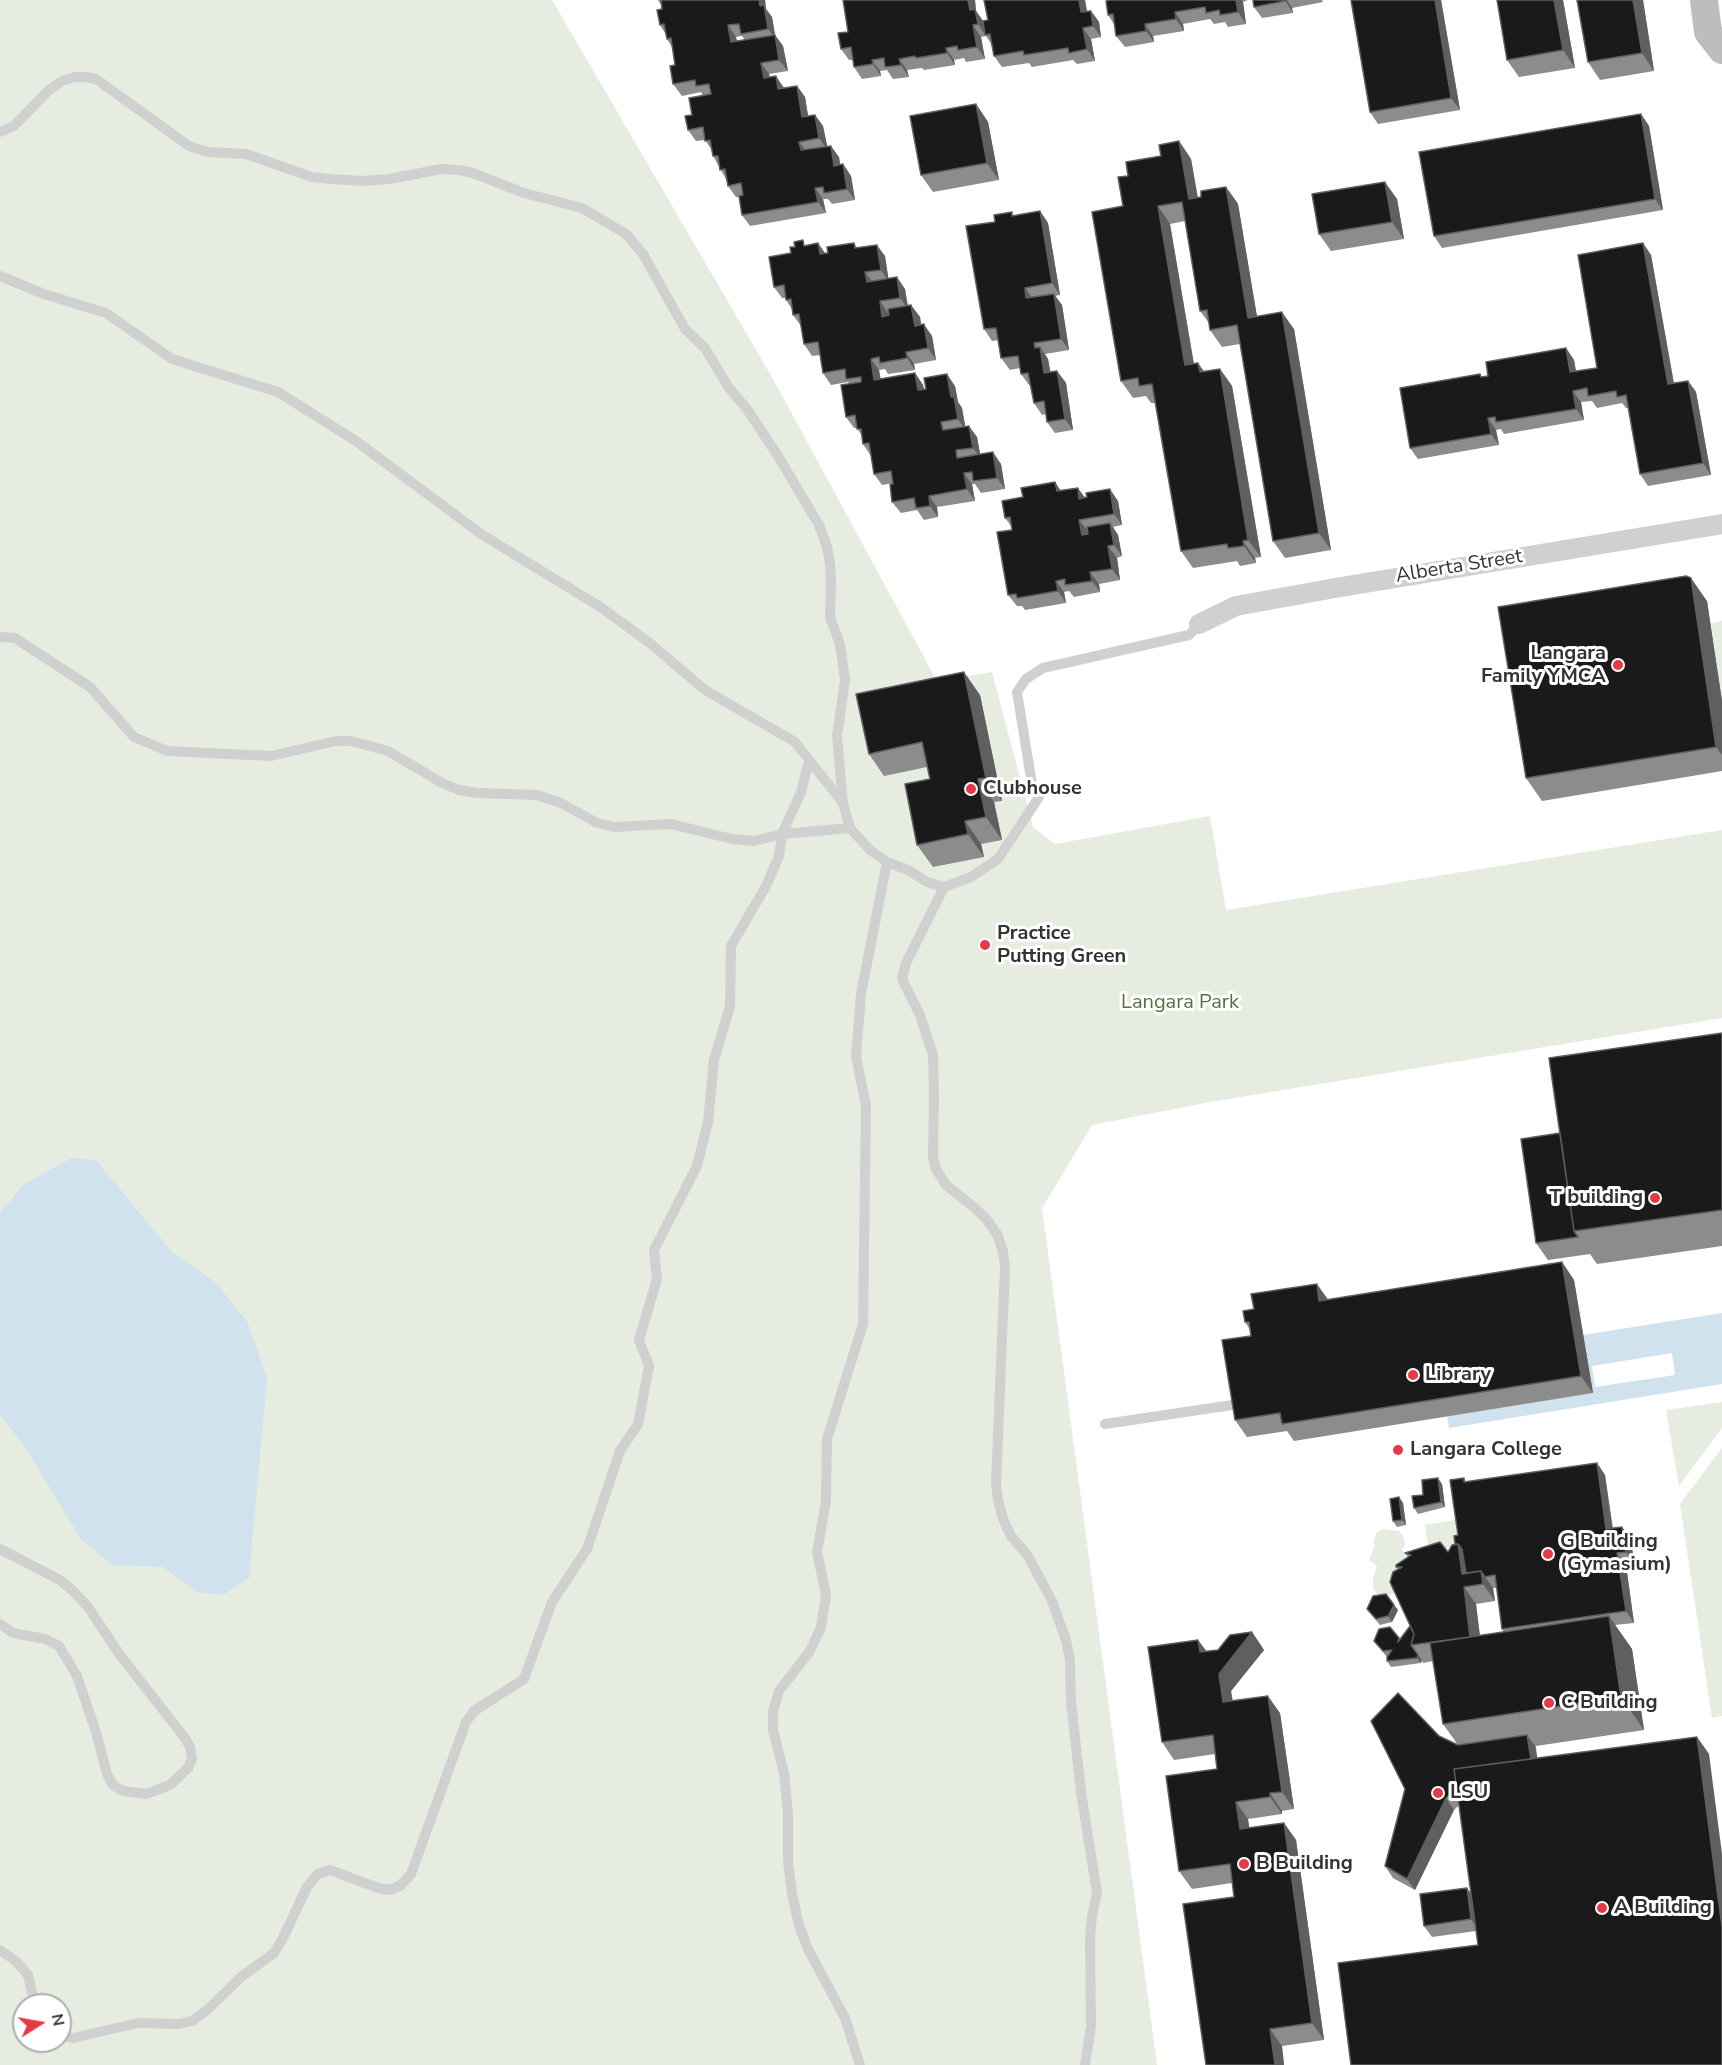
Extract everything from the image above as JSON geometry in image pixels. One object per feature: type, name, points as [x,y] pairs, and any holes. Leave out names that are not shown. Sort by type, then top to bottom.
[{"type":"street","points":[[1704,0],[1708,32],[1722,50]]},
{"type":"street","name":"Alberta Street","points":[[1199,624],[1236,606],[1722,524]]},
{"type":"lane","points":[[0,132],[14,126],[49,90],[62,81],[75,77],[86,77],[96,79],[189,146],[207,152],[246,154],[312,177],[332,179],[362,181],[389,179],[442,169],[459,170],[473,173],[524,193],[582,208],[626,234],[643,254],[685,329],[705,348],[729,388],[747,409],[819,525],[830,564],[830,617],[840,644],[845,680],[837,736],[843,803],[850,828],[870,850],[887,862],[908,870],[927,882],[944,887],[971,877],[998,859],[1039,797],[1032,784],[1017,692],[1026,679],[1043,668],[1189,635],[1199,624]]},
{"type":"lane","points":[[0,276],[44,294],[106,313],[172,359],[278,392],[356,441],[481,534],[602,608],[651,644],[705,690],[795,742],[843,803]]},
{"type":"lane","points":[[0,638],[15,638],[90,687],[134,737],[167,751],[271,756],[336,741],[351,741],[388,751],[442,783],[459,790],[537,795],[561,803],[597,822],[614,827],[671,824],[732,839],[754,841],[782,834],[850,828]]},
{"type":"lane","points":[[72,2037],[138,2023],[179,2024],[192,2021],[207,2010],[241,1977],[274,1953],[308,1887],[318,1874],[330,1870],[389,1890],[399,1886],[411,1874],[466,1722],[474,1711],[524,1678],[552,1602],[587,1549],[620,1450],[638,1424],[649,1366],[639,1340],[657,1278],[654,1250],[697,1166],[708,1122],[714,1060],[730,1006],[731,946],[766,886],[779,856],[782,834],[801,792],[809,760]]},
{"type":"lane","points":[[860,2065],[845,2018],[808,1949],[799,1925],[788,1861],[788,1812],[784,1773],[773,1730],[773,1711],[779,1691],[810,1651],[821,1627],[826,1594],[817,1552],[826,1501],[826,1438],[863,1324],[866,1105],[856,1058],[861,994],[887,862]]},
{"type":"lane","points":[[944,887],[906,963],[902,979],[920,1015],[933,1055],[933,1158],[936,1169],[946,1185],[987,1220],[997,1234],[1003,1251],[1005,1268],[997,1492],[1003,1519],[1011,1536],[1028,1557],[1052,1601],[1066,1640],[1070,1660],[1071,1702],[1081,1792],[1097,1893],[1090,1938],[1091,2026],[1085,2065]]},
{"type":"lane","points":[[1105,1424],[1239,1404]]},
{"type":"lane","points":[[0,1549],[60,1580],[88,1607],[120,1655],[185,1738],[190,1747],[192,1759],[188,1768],[170,1785],[146,1794],[123,1791],[113,1785],[107,1774],[77,1676],[59,1646],[45,1638],[13,1633],[0,1624]]},
{"type":"lane","points":[[0,1950],[16,1961],[28,1975],[32,1993]]},
{"type":"green space","name":"Langara Park","points":[[0,0],[552,0],[773,379],[937,681],[992,672],[1033,827],[1055,844],[1210,816],[1226,910],[1722,830],[1722,1018],[1210,1102],[1092,1125],[1042,1208],[1157,2065],[0,2065]]},
{"type":"green space","points":[[1722,621],[1722,701],[1711,623]]},
{"type":"green space","points":[[1722,1402],[1722,1428],[1679,1486],[1666,1410]]},
{"type":"green space","points":[[1722,1448],[1722,1716],[1712,1718],[1680,1504]]},
{"type":"green space","points":[[1456,1520],[1460,1546],[1429,1550],[1425,1525]]},
{"type":"green space","points":[[1382,1529],[1399,1531],[1405,1545],[1402,1550],[1406,1554],[1406,1561],[1395,1593],[1387,1596],[1377,1594],[1373,1588],[1377,1566],[1369,1560],[1375,1545],[1373,1543],[1376,1534]]},
{"type":"water","points":[[72,1158],[96,1160],[171,1251],[214,1281],[247,1321],[267,1378],[249,1578],[223,1595],[197,1592],[163,1567],[112,1565],[81,1539],[23,1444],[0,1415],[0,1213],[24,1184]]},
{"type":"water","points":[[1722,1313],[1722,1384],[1449,1428],[1447,1416],[1592,1393],[1583,1335]],"holes":[[[1672,1353],[1675,1375],[1595,1387],[1592,1366]]]},
{"type":"building","points":[[661,0],[759,0],[760,6],[764,5],[768,29],[741,34],[739,24],[728,25],[731,42],[775,35],[779,60],[761,63],[764,78],[776,76],[778,89],[797,86],[802,117],[815,115],[819,138],[799,142],[801,150],[831,146],[834,166],[843,164],[847,189],[824,193],[823,187],[815,188],[818,202],[742,215],[739,196],[743,195],[741,183],[728,186],[725,169],[720,170],[718,156],[713,156],[710,140],[705,141],[703,127],[688,130],[685,116],[692,115],[689,98],[711,94],[709,84],[696,86],[695,80],[673,84],[670,66],[675,65],[671,38],[667,39],[664,24],[660,25],[657,10],[662,9]]},
{"type":"building","points":[[843,0],[968,0],[970,10],[975,9],[978,24],[973,25],[977,47],[958,50],[957,46],[946,48],[947,53],[899,59],[901,65],[885,67],[884,58],[872,60],[873,64],[854,67],[851,47],[841,49],[838,33],[848,32]]},
{"type":"building","points":[[984,0],[1079,0],[1081,12],[1091,11],[1093,26],[1083,28],[1087,49],[1069,53],[1068,48],[1024,55],[1023,51],[994,56],[990,34],[985,35],[983,21],[988,20]]},
{"type":"building","points":[[1236,0],[1238,12],[1220,15],[1219,10],[1206,13],[1205,7],[1175,12],[1176,19],[1145,24],[1146,31],[1116,36],[1113,14],[1108,15],[1106,1]]},
{"type":"building","points":[[1253,0],[1285,0],[1285,1],[1254,7]]},
{"type":"building","points":[[1351,0],[1435,0],[1451,98],[1370,112]]},
{"type":"building","points":[[1497,0],[1554,0],[1563,50],[1507,60]]},
{"type":"building","points":[[1577,0],[1633,0],[1642,53],[1588,62]]},
{"type":"building","points":[[976,104],[987,163],[921,175],[910,116]]},
{"type":"building","points":[[1641,114],[1655,199],[1434,236],[1419,152]]},
{"type":"building","points":[[1179,141],[1189,199],[1201,197],[1201,191],[1226,187],[1248,318],[1282,312],[1319,533],[1273,541],[1237,325],[1210,330],[1207,310],[1200,311],[1182,202],[1158,206],[1185,365],[1198,363],[1200,372],[1220,369],[1248,540],[1243,541],[1244,546],[1228,548],[1227,544],[1181,551],[1152,384],[1139,386],[1138,378],[1121,381],[1092,212],[1123,206],[1118,177],[1128,176],[1126,162],[1161,156],[1159,145]]},
{"type":"building","points":[[1385,182],[1392,222],[1319,234],[1312,194]]},
{"type":"building","points":[[1040,211],[1052,283],[1025,288],[1026,298],[1054,294],[1061,339],[1034,343],[1035,348],[1040,347],[1044,373],[1057,371],[1065,419],[1047,422],[1044,401],[1034,403],[1028,373],[1021,374],[1018,356],[1001,358],[996,328],[984,329],[966,226],[995,222],[994,215],[1012,212],[1012,216]]},
{"type":"building","points":[[803,240],[804,246],[818,243],[820,254],[828,253],[827,247],[854,243],[855,248],[877,245],[881,270],[865,272],[867,282],[897,277],[900,298],[880,301],[882,317],[889,315],[888,309],[911,305],[915,326],[924,324],[928,348],[906,352],[907,358],[880,363],[879,357],[871,359],[874,380],[915,373],[918,390],[926,389],[924,378],[947,374],[958,419],[941,422],[943,430],[969,426],[973,448],[956,450],[957,458],[993,452],[997,478],[973,481],[972,472],[964,473],[967,489],[929,496],[930,506],[916,508],[914,498],[892,502],[891,471],[874,474],[869,443],[863,444],[861,429],[857,429],[855,415],[846,417],[841,385],[861,382],[861,377],[846,379],[845,369],[823,373],[818,342],[804,344],[799,314],[793,315],[791,299],[786,300],[784,285],[774,287],[769,257],[791,253],[790,247],[795,247],[794,242]]},
{"type":"building","points":[[1643,243],[1668,384],[1688,381],[1703,463],[1640,474],[1626,395],[1617,397],[1616,391],[1588,396],[1587,388],[1573,391],[1576,409],[1496,422],[1495,417],[1488,418],[1491,434],[1410,448],[1400,388],[1480,374],[1481,377],[1488,376],[1486,362],[1566,348],[1570,372],[1597,368],[1578,255]]},
{"type":"building","points":[[1055,482],[1057,491],[1078,488],[1079,499],[1087,497],[1086,493],[1110,489],[1114,514],[1079,520],[1082,535],[1088,534],[1087,527],[1110,523],[1114,545],[1108,546],[1112,569],[1090,572],[1092,581],[1065,585],[1065,579],[1056,581],[1058,591],[1017,598],[1016,594],[1008,595],[997,532],[1012,530],[1010,517],[1005,518],[1002,501],[1023,497],[1021,488]]},
{"type":"building","name":"Langara Family YMCA","points":[[1686,576],[1691,578],[1716,747],[1526,778],[1498,607]]},
{"type":"building","name":"Clubhouse","points":[[964,672],[986,778],[978,779],[986,817],[965,821],[968,834],[917,845],[905,784],[930,779],[922,742],[869,754],[856,694]]},
{"type":"building","name":"T building","points":[[1722,1033],[1722,1210],[1574,1231],[1549,1058]]},
{"type":"building","points":[[1560,1133],[1574,1231],[1578,1237],[1536,1243],[1521,1139]]},
{"type":"building","name":"Library","points":[[1562,1262],[1581,1376],[1282,1424],[1280,1413],[1235,1420],[1222,1340],[1251,1336],[1249,1322],[1245,1322],[1243,1311],[1254,1309],[1251,1294],[1317,1284],[1319,1301]]},
{"type":"building","name":"G Building (Gymasium)","points":[[1597,1463],[1606,1529],[1622,1527],[1626,1552],[1617,1553],[1626,1611],[1502,1629],[1495,1575],[1485,1577],[1481,1571],[1466,1573],[1462,1549],[1455,1544],[1454,1536],[1458,1535],[1450,1480],[1464,1478],[1464,1482]]},
{"type":"building","points":[[1438,1478],[1441,1502],[1414,1508],[1412,1496],[1423,1495],[1422,1480]]},
{"type":"building","points":[[1399,1497],[1402,1520],[1393,1521],[1390,1499]]},
{"type":"building","points":[[1440,1542],[1448,1552],[1452,1545],[1458,1544],[1462,1574],[1481,1571],[1483,1584],[1464,1587],[1470,1637],[1411,1645],[1414,1634],[1390,1582],[1393,1572],[1402,1567],[1396,1567],[1396,1565],[1411,1555],[1405,1553]]},
{"type":"building","points":[[1386,1594],[1394,1605],[1388,1616],[1376,1619],[1367,1609],[1373,1596]]},
{"type":"building","points":[[1609,1616],[1621,1697],[1443,1724],[1430,1643]]},
{"type":"building","points":[[1410,1626],[1414,1634],[1411,1645],[1418,1655],[1417,1658],[1387,1661],[1392,1650],[1383,1651],[1374,1641],[1379,1629],[1390,1627],[1399,1638],[1398,1642]]},
{"type":"building","name":"B Building","points":[[1252,1632],[1219,1674],[1223,1702],[1268,1696],[1282,1792],[1270,1793],[1270,1797],[1236,1802],[1240,1829],[1284,1823],[1312,2023],[1270,2029],[1275,2065],[1206,2065],[1183,1904],[1234,1897],[1230,1864],[1179,1871],[1166,1776],[1217,1769],[1213,1735],[1162,1742],[1148,1647],[1198,1640],[1200,1652],[1218,1650],[1230,1635]]},
{"type":"building","name":"LSU","points":[[1398,1693],[1439,1736],[1458,1745],[1527,1735],[1531,1759],[1454,1769],[1457,1791],[1446,1798],[1407,1879],[1385,1866],[1405,1789],[1371,1721]]},
{"type":"building","name":"A Building","points":[[1697,1737],[1722,1927],[1722,2065],[1351,2065],[1338,1963],[1478,1945],[1454,1769]]},
{"type":"building","points":[[1467,1888],[1471,1919],[1424,1926],[1420,1894]]},
{"type":"place","name":"Langara Family YMCA","points":[[1618,665]]},
{"type":"place","name":"Clubhouse","points":[[971,789]]},
{"type":"place","name":"Practice Putting Green","points":[[985,945]]},
{"type":"place","name":"T building","points":[[1655,1198]]},
{"type":"place","name":"Library","points":[[1413,1375]]},
{"type":"place","name":"Langara College","points":[[1398,1450]]},
{"type":"place","name":"G Building (Gymasium)","points":[[1548,1554]]},
{"type":"place","name":"C Building","points":[[1549,1703]]},
{"type":"place","name":"LSU","points":[[1438,1793]]},
{"type":"place","name":"B Building","points":[[1244,1864]]},
{"type":"place","name":"A Building","points":[[1602,1908]]}]
